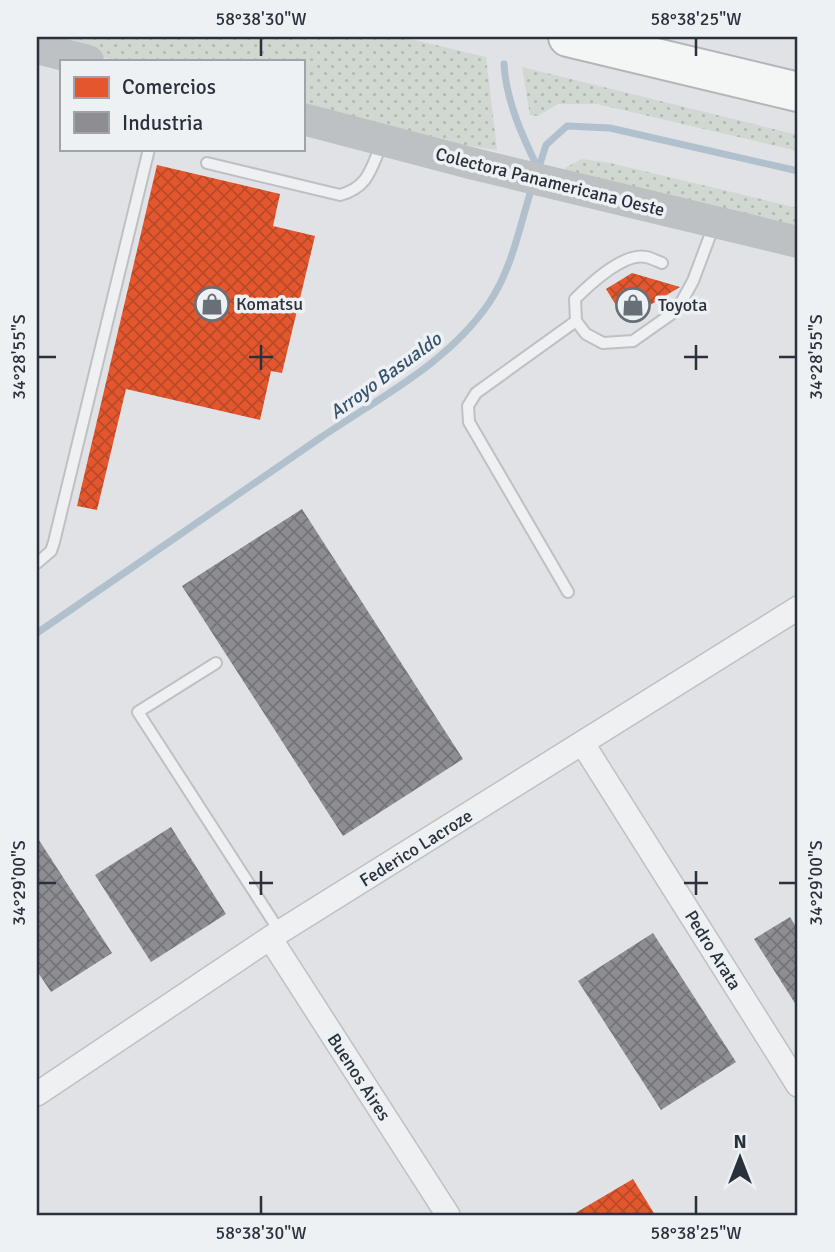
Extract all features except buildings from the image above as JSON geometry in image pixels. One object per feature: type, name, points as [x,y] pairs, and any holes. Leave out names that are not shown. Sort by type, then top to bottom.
[{"type":"highway","points":[[568,37],[798,92]]},
{"type":"street","points":[[37,48],[84,60]]},
{"type":"street","name":"Colectora Panamericana Oeste","points":[[304,119],[798,243]]},
{"type":"street","name":"Federico Lacroze","points":[[37,1094],[275,936],[798,608]]},
{"type":"street","name":"Pedro Arata","points":[[583,744],[798,1085]]},
{"type":"street","name":"Buenos Aires","points":[[275,936],[448,1215]]},
{"type":"lane","points":[[207,163],[340,195],[353,191],[365,182],[384,141]]},
{"type":"lane","points":[[37,563],[51,551],[54,541],[149,150]]},
{"type":"lane","points":[[662,263],[643,256],[624,261],[595,279],[575,299],[576,321],[586,334],[603,344],[632,341],[677,310],[693,281],[715,222]]},
{"type":"lane","points":[[568,592],[468,422],[468,406],[476,393],[576,321]]},
{"type":"lane","points":[[216,663],[138,712],[275,936]]},
{"type":"shaded area","points":[[37,37],[402,37],[486,57],[497,150],[397,135],[304,110],[304,60],[112,60],[37,41]]},
{"type":"shaded area","points":[[522,67],[798,135],[798,151],[597,104],[558,104],[538,116],[530,115]]},
{"type":"shaded area","points":[[582,159],[610,163],[798,208],[798,234],[561,177],[565,168]]},
{"type":"waterway","points":[[504,64],[511,104],[538,168]]},
{"type":"waterway","name":"Arroyo Basualdo","points":[[538,170],[546,145],[567,126],[610,128],[798,171]]},
{"type":"waterway","name":"Arroyo Basualdo","points":[[37,633],[411,378],[453,344],[472,325],[497,289],[510,260],[533,184]]},
{"type":"place","name":"Komatsu","points":[[212,304]]},
{"type":"place","name":"Toyota","points":[[633,305]]}]
